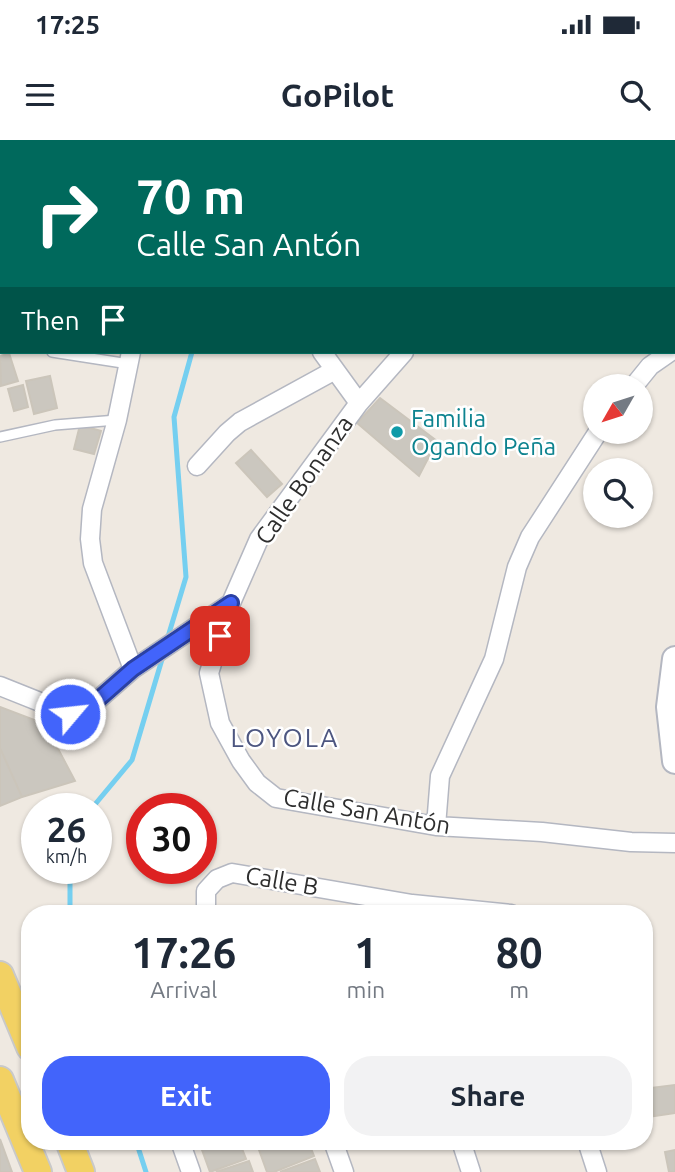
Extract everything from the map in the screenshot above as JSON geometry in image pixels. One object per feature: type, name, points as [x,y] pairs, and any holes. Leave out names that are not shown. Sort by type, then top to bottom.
[{"type":"main road","points":[[0,975],[21,1025]]},
{"type":"main road","points":[[0,1080],[21,1131]]},
{"type":"main road","points":[[29,1150],[38,1172]]},
{"type":"main road","points":[[72,1150],[81,1172]]},
{"type":"street","points":[[323,354],[359,403]]},
{"type":"street","name":"Calle Bonanza","points":[[231,603],[259,538],[359,403],[402,354]]},
{"type":"street","points":[[644,374],[667,354]]},
{"type":"street","points":[[130,358],[117,420],[92,509],[90,539],[93,563],[133,669]]},
{"type":"street","points":[[197,466],[226,433],[240,422],[335,370]]},
{"type":"street","points":[[436,826],[440,776],[494,659],[517,567],[530,537],[590,444]]},
{"type":"street","points":[[0,686],[70,714],[92,705],[133,669],[231,603]]},
{"type":"street","name":"Calle San Antón","points":[[231,603],[209,673],[220,723],[257,783],[275,797],[436,826],[542,832],[631,842],[675,843]]},
{"type":"street","points":[[675,659],[669,707],[675,761]]},
{"type":"street","name":"Calle B","points":[[206,905],[206,891],[223,874],[232,873],[393,905]]},
{"type":"street","points":[[183,1150],[191,1172]]},
{"type":"street","points":[[336,1150],[344,1172]]},
{"type":"street","points":[[464,1150],[471,1172]]},
{"type":"street","points":[[590,1150],[597,1172]]},
{"type":"lane","points":[[78,354],[130,358]]},
{"type":"lane","points":[[0,437],[55,425],[117,420]]},
{"type":"building","points":[[9,354],[18,381],[1,386],[0,356]]},
{"type":"building","points":[[50,376],[57,408],[34,414],[26,381]]},
{"type":"building","points":[[23,385],[28,407],[14,411],[8,389]]},
{"type":"building","name":"Familia Ogando Peña","points":[[380,398],[437,441],[419,476],[357,423]]},
{"type":"building","points":[[80,425],[101,431],[94,454],[74,449]]},
{"type":"building","points":[[251,450],[282,484],[267,497],[236,463]]},
{"type":"building","points":[[0,707],[45,724],[75,781],[21,795],[0,748]]},
{"type":"building","points":[[0,748],[21,797],[0,806]]},
{"type":"building","points":[[675,1085],[675,1113],[654,1116],[653,1088]]},
{"type":"building","points":[[0,1139],[12,1172],[0,1172]]},
{"type":"building","points":[[202,1150],[242,1150],[246,1159],[210,1172]]},
{"type":"building","points":[[259,1150],[312,1150],[314,1156],[274,1172],[267,1172]]},
{"type":"building","points":[[675,1150],[675,1172],[669,1172],[665,1152]]},
{"type":"building","points":[[315,1159],[320,1172],[280,1172]]},
{"type":"building","points":[[249,1161],[253,1172],[216,1172]]},
{"type":"waterway","points":[[167,640],[186,577],[174,417],[191,354]]},
{"type":"waterway","points":[[104,793],[132,760],[163,656]]},
{"type":"waterway","points":[[70,884],[70,905]]},
{"type":"waterway","points":[[139,1150],[146,1172]]},
{"type":"place","name":"Familia Ogando Peña","points":[[397,432]]},
{"type":"district","name":"LOYOLA","points":[[285,737]]},
{"type":"route","points":[[70,714],[92,705],[133,669],[231,603],[220,636]]}]
